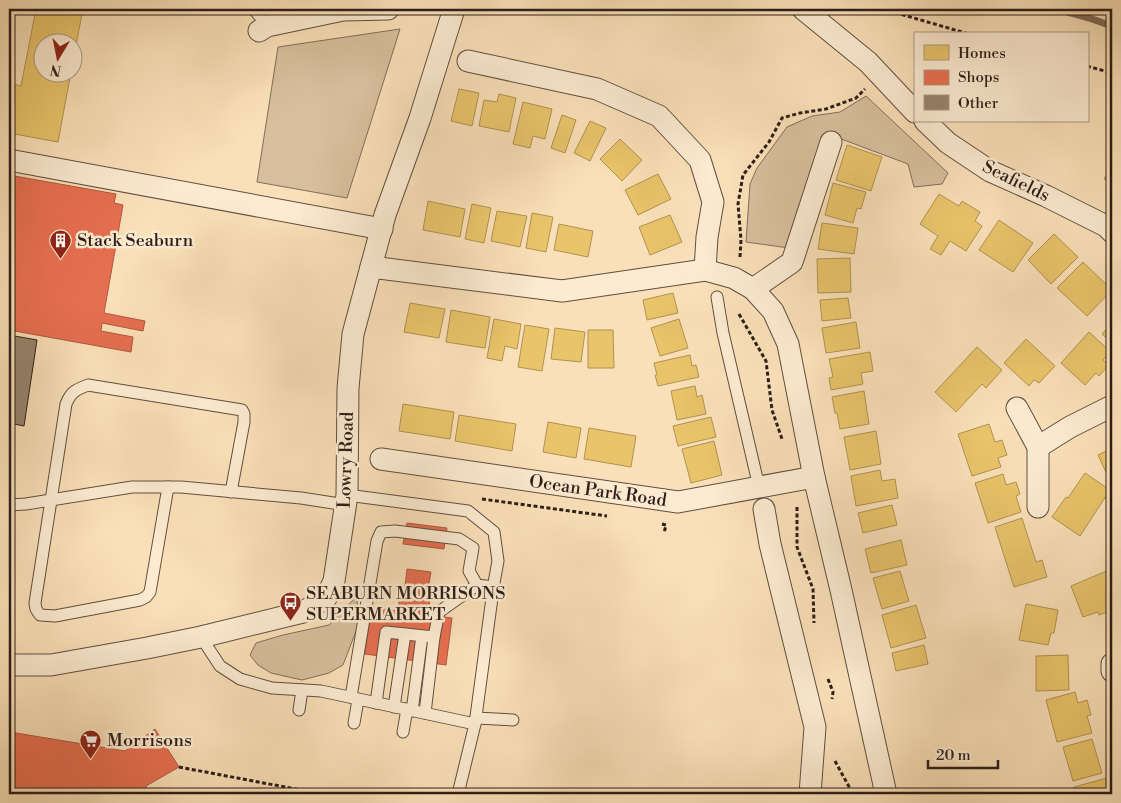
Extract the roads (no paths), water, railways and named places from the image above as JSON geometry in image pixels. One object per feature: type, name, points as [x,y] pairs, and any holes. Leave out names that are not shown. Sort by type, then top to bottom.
[{"type":"street","points":[[263,28],[343,10],[388,9]]},
{"type":"street","name":"Lowry Road","points":[[9,665],[51,666],[201,637],[303,612],[326,598],[334,581],[347,500],[348,388],[353,334],[385,215],[431,86],[454,9]]},
{"type":"street","points":[[803,9],[868,62],[914,111]]},
{"type":"street","points":[[468,61],[596,89],[659,116],[700,160],[713,202],[707,238],[705,270]]},
{"type":"street","name":"Seafields","points":[[925,122],[948,143],[990,171],[1046,196],[1106,226],[1112,232]]},
{"type":"street","points":[[753,289],[792,262],[831,142]]},
{"type":"street","points":[[9,160],[382,229]]},
{"type":"street","points":[[371,267],[562,291],[705,270],[734,278],[753,289],[773,311],[788,344],[814,477],[886,794]]},
{"type":"street","points":[[1038,448],[1070,427],[1112,406]]},
{"type":"street","points":[[1017,408],[1038,448],[1038,507]]},
{"type":"street","name":"Ocean Park Road","points":[[381,459],[678,502],[814,477]]},
{"type":"street","points":[[764,509],[770,544],[815,727],[810,794]]},
{"type":"street","points":[[1112,664],[1112,672]]},
{"type":"lane","points":[[254,9],[263,28]]},
{"type":"lane","points":[[717,297],[759,487]]},
{"type":"lane","points":[[168,487],[150,592],[146,597],[140,600],[49,617],[40,615],[36,610],[35,603],[66,404],[70,394],[77,389],[88,386],[242,410],[244,422],[231,492]]},
{"type":"lane","points":[[9,505],[132,487],[181,487],[468,511],[494,532],[498,561],[475,721],[458,794]]},
{"type":"lane","points":[[354,724],[355,698],[377,541],[381,532],[395,531],[460,538],[472,548],[469,570],[477,585]]},
{"type":"lane","points":[[425,713],[434,637],[439,612],[477,585],[494,587]]},
{"type":"lane","points":[[376,702],[386,632],[434,637]]},
{"type":"lane","points":[[394,706],[405,634]]},
{"type":"lane","points":[[403,732],[410,710],[422,636]]},
{"type":"lane","points":[[201,637],[220,666],[240,679],[272,688],[321,691],[425,713],[475,721],[513,720]]},
{"type":"lane","points":[[299,710],[302,690]]},
{"type":"waterway","points":[[1056,9],[1112,26]]},
{"type":"place","name":"Stack Seaburn","points":[[61,259]]},
{"type":"place","name":"SEABURN MORRISONS SUPERMARKET","points":[[290,622]]},
{"type":"place","name":"Morrisons","points":[[91,759]]}]
